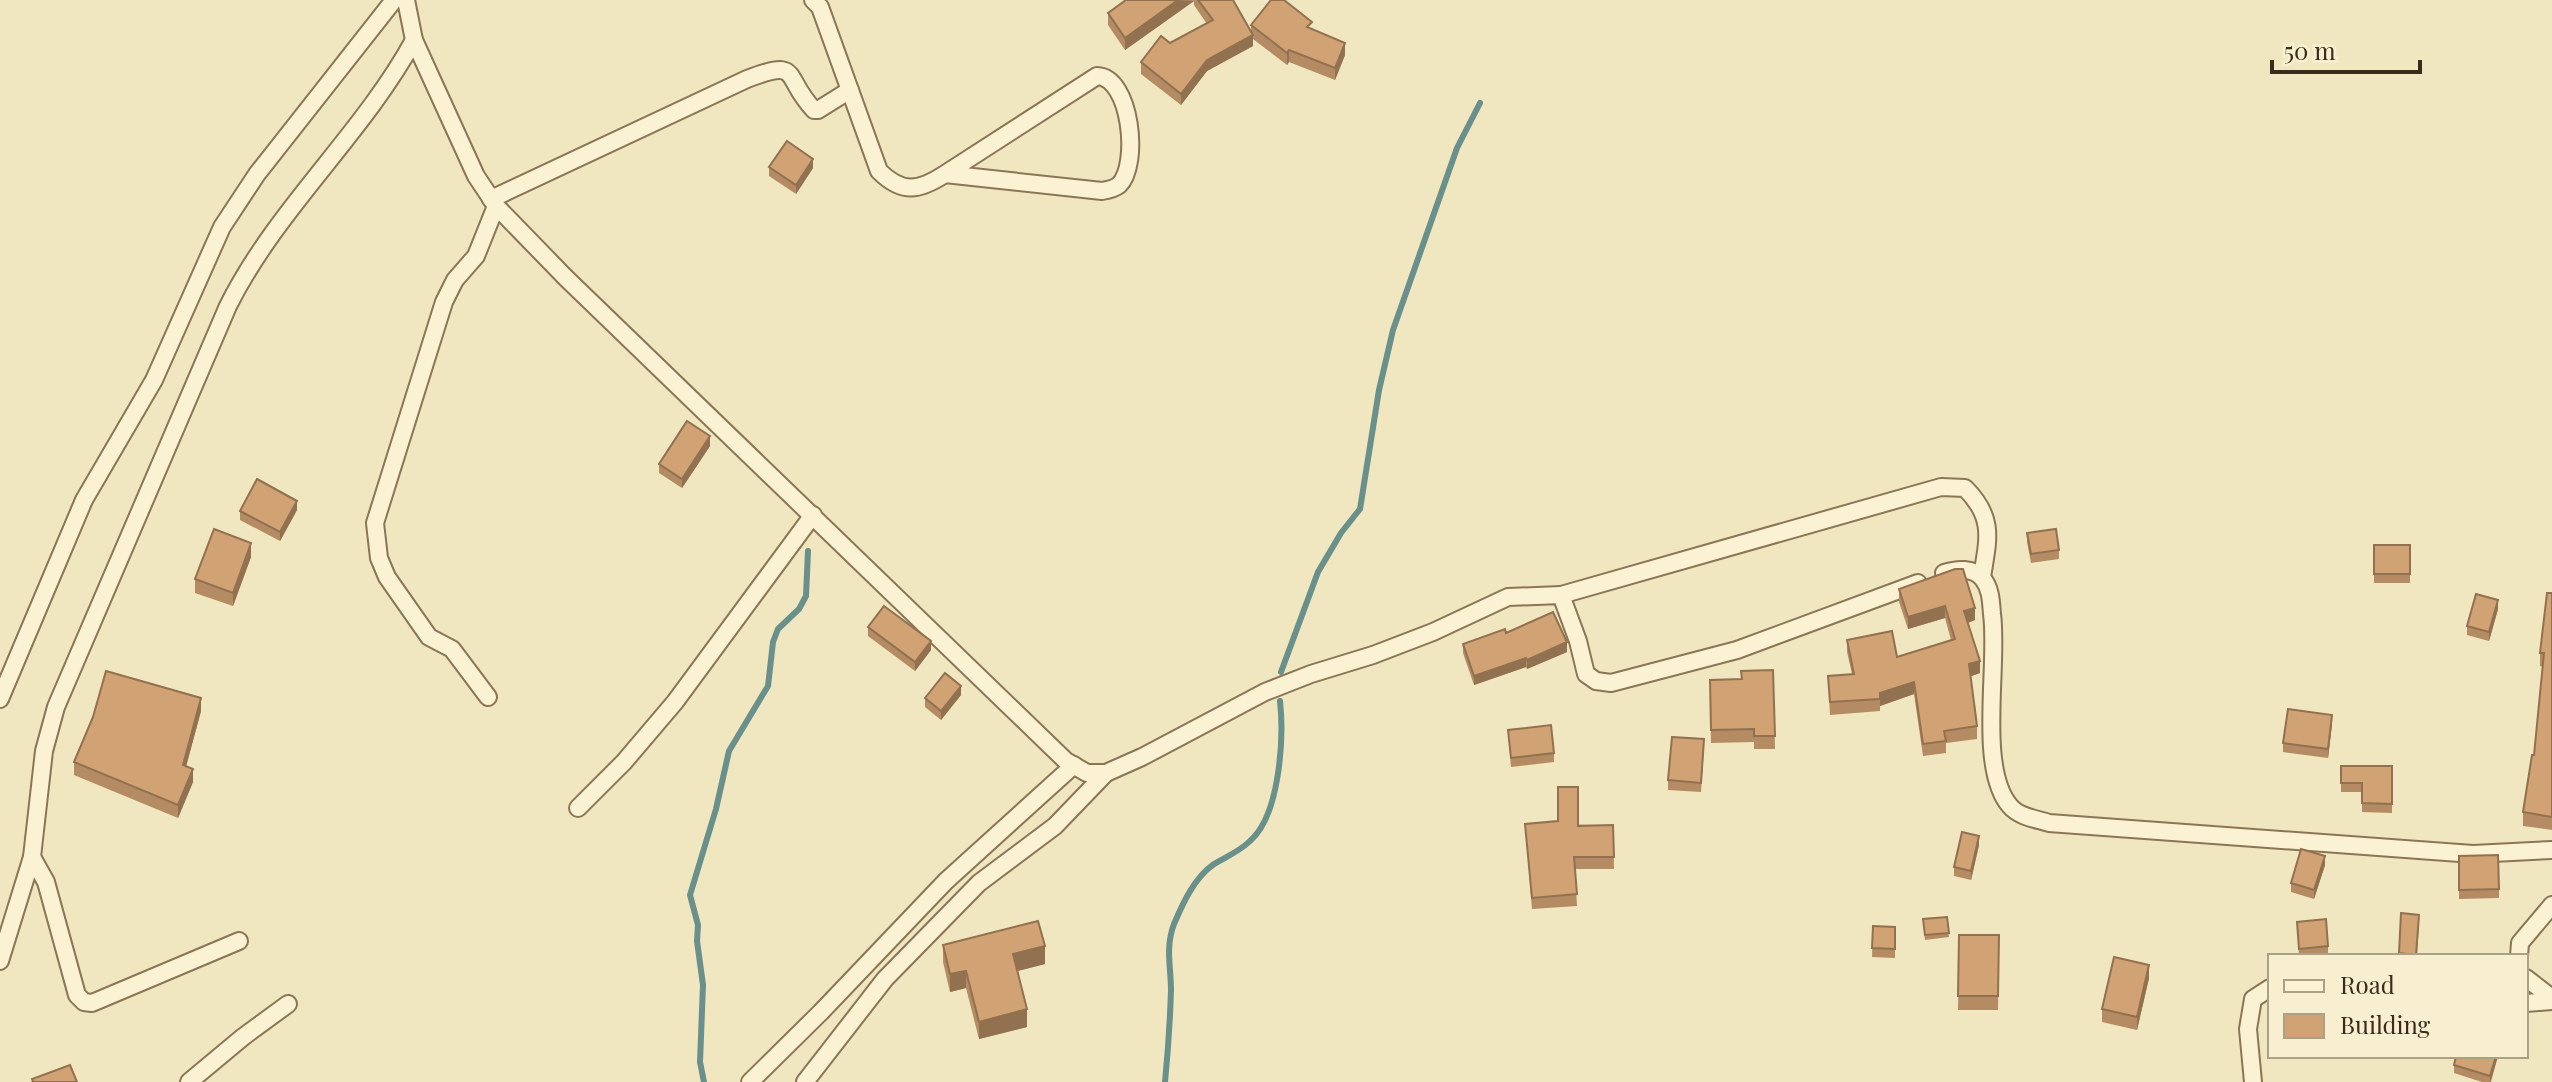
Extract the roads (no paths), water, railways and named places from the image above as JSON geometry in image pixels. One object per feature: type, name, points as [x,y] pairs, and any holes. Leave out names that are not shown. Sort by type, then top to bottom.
[{"type":"street","points":[[0,699],[84,500],[154,380],[222,227],[257,174],[394,0]]},
{"type":"street","points":[[406,0],[414,40],[476,176],[493,203],[566,278],[1066,761],[1087,773],[1106,773]]},
{"type":"street","points":[[813,0],[820,7],[879,171],[901,186],[916,189],[931,184],[945,174],[1097,76],[1112,81],[1129,116],[1131,134],[1125,175],[1120,184],[1112,189],[1102,191],[945,174]]},
{"type":"street","points":[[0,961],[32,857],[44,751],[56,707],[228,306],[263,245],[379,97],[414,40]]},
{"type":"street","points":[[488,697],[452,649],[429,637],[396,591],[379,558],[375,523],[444,302],[455,280],[476,256],[493,203],[775,68],[784,68],[788,72],[814,110],[850,90]]},
{"type":"street","points":[[805,1082],[885,979],[979,883],[1055,826],[1106,773],[1265,692],[1421,637],[1508,597],[1561,595],[1941,487],[1965,488],[1981,504],[1989,530],[1982,577],[1989,592],[1995,633],[1991,720],[1994,765],[2002,792],[2011,808],[2027,817],[2049,823],[2473,854],[2552,850]]},
{"type":"street","points":[[578,808],[624,762],[675,702],[813,515]]},
{"type":"street","points":[[1561,595],[1586,674],[1596,681],[1611,683],[1737,650],[1953,570],[1971,571],[1982,577]]},
{"type":"street","points":[[750,1082],[946,881],[1074,765]]},
{"type":"street","points":[[32,857],[46,882],[77,995],[84,1002],[92,1003],[239,941]]},
{"type":"street","points":[[2519,954],[2520,943],[2552,905]]},
{"type":"street","points":[[2528,980],[2552,1000]]},
{"type":"street","points":[[2253,1082],[2248,1029],[2253,999],[2268,989]]},
{"type":"street","points":[[2528,1003],[2552,1000]]},
{"type":"street","points":[[189,1082],[288,1004]]},
{"type":"waterway","points":[[1281,672],[1318,572],[1341,533],[1360,509],[1379,390],[1393,330],[1457,148],[1480,103]]},
{"type":"waterway","points":[[704,1082],[700,1062],[703,985],[698,925],[690,895],[716,809],[729,751],[768,686],[773,642],[778,629],[799,609],[806,596],[808,551]]},
{"type":"waterway","points":[[1165,1082],[1171,1002],[1171,933],[1185,899],[1201,876],[1250,841],[1268,813],[1278,775],[1280,701]]}]
